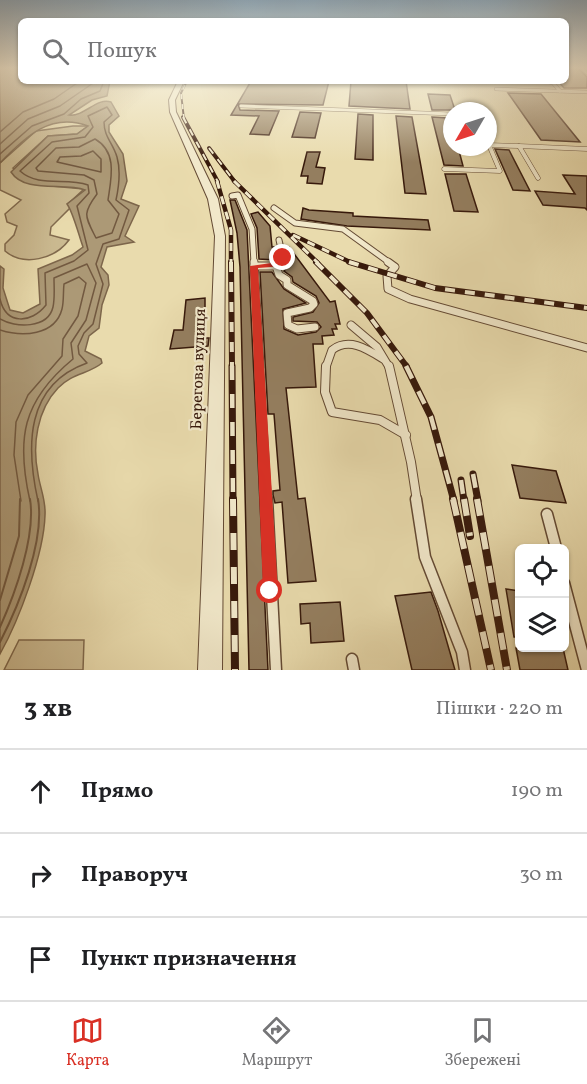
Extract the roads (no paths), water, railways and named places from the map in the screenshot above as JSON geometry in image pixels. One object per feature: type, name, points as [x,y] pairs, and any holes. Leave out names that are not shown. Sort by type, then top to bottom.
[{"type":"street","name":"Берегова вулиця","points":[[172,99],[173,112],[213,199],[220,236],[210,670]]},
{"type":"lane","points":[[241,106],[443,114]]},
{"type":"lane","points":[[497,145],[587,149]]},
{"type":"lane","points":[[519,146],[538,178]]},
{"type":"lane","points":[[444,169],[500,171],[494,156]]},
{"type":"lane","points":[[232,196],[238,195],[252,229],[276,670]]},
{"type":"lane","points":[[274,208],[295,224],[343,229],[395,267],[387,276],[388,289],[410,298],[587,348]]},
{"type":"lane","points":[[254,266],[276,266],[284,262],[279,240]]},
{"type":"lane","points":[[276,266],[279,275],[287,280],[287,285],[310,298],[314,304],[310,308],[287,313],[288,325],[300,329],[315,327]]},
{"type":"lane","points":[[351,325],[377,346],[388,362],[406,435],[425,557],[462,652],[465,670]]},
{"type":"lane","points":[[388,362],[360,346],[347,343],[330,350],[325,365],[326,401],[332,412],[351,418],[384,418],[406,435]]},
{"type":"lane","points":[[547,514],[555,544]]},
{"type":"lane","points":[[568,598],[587,670]]},
{"type":"water","points":[[0,99],[95,99],[69,115],[80,113],[101,102],[111,102],[119,116],[109,125],[109,132],[123,154],[127,181],[121,199],[139,206],[125,236],[134,242],[107,247],[101,267],[108,275],[109,285],[102,305],[99,328],[89,336],[85,351],[101,359],[102,363],[63,383],[51,397],[41,417],[36,440],[36,463],[45,504],[44,531],[29,586],[0,654],[0,266],[4,269],[3,288],[10,310],[23,313],[40,304],[38,269],[72,255],[83,247],[67,204],[85,190],[26,183],[17,179],[11,172],[48,136],[77,134],[88,126],[75,122],[51,124],[30,136],[0,163]]},
{"type":"railway","points":[[182,99],[184,119]]},
{"type":"railway","points":[[184,119],[218,182]]},
{"type":"railway","points":[[209,148],[235,182]]},
{"type":"railway","points":[[217,181],[231,230],[231,262]]},
{"type":"railway","points":[[235,182],[318,263]]},
{"type":"railway","points":[[293,235],[351,263]]},
{"type":"railway","points":[[231,262],[232,367]]},
{"type":"railway","points":[[316,262],[367,313],[407,367]]},
{"type":"railway","points":[[351,263],[435,288],[587,308]]},
{"type":"railway","points":[[232,366],[233,501]]},
{"type":"railway","points":[[406,366],[431,417],[454,501]]},
{"type":"railway","points":[[473,474],[478,501]]},
{"type":"railway","points":[[461,480],[464,501]]},
{"type":"railway","points":[[233,499],[235,670]]},
{"type":"railway","points":[[453,499],[491,670]]},
{"type":"railway","points":[[464,499],[470,536]]},
{"type":"railway","points":[[477,499],[507,670]]}]
